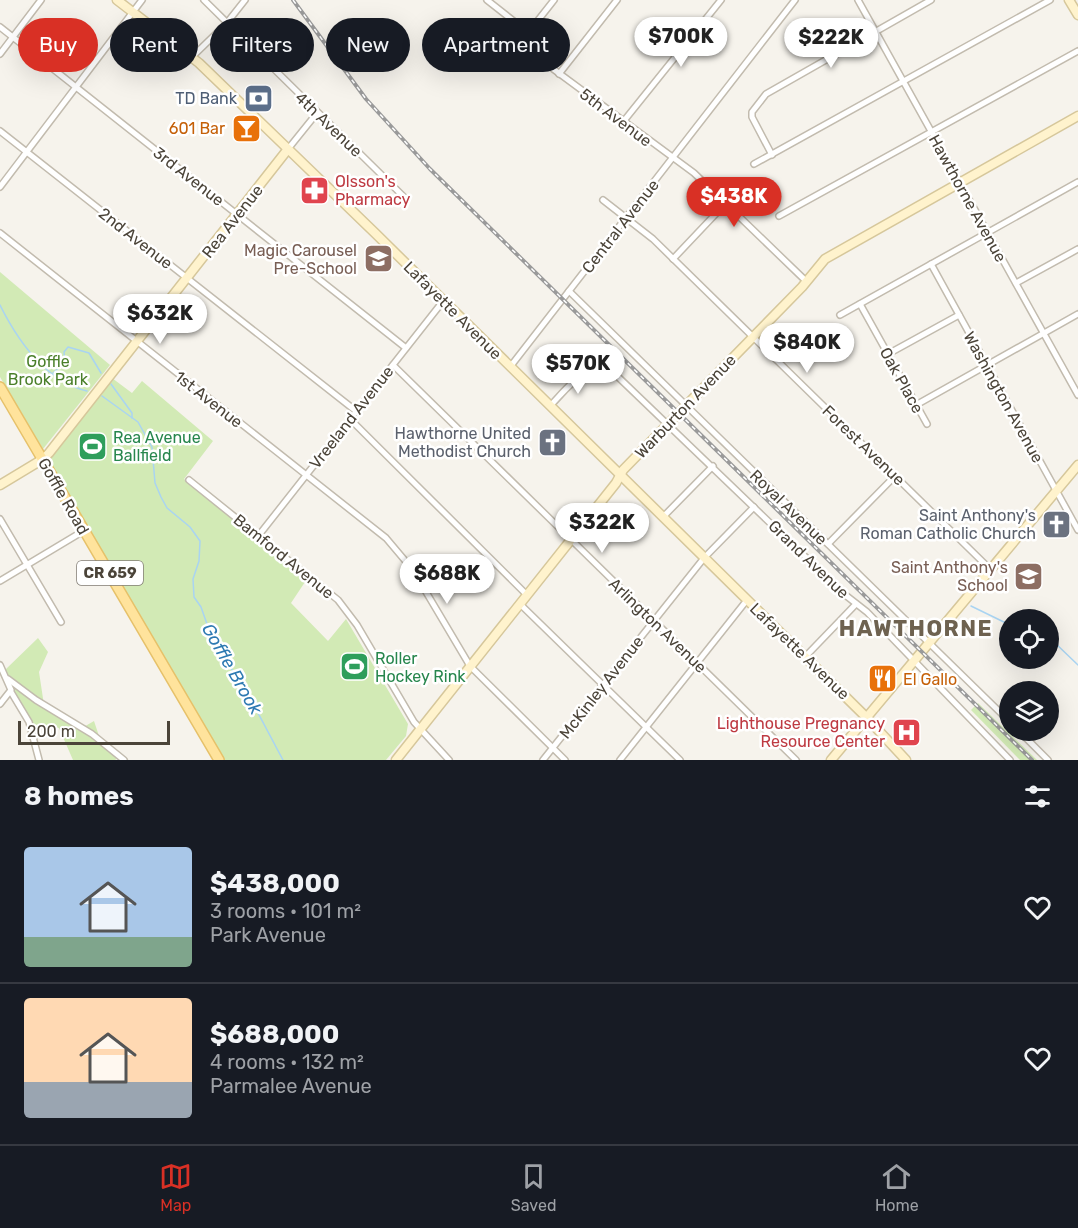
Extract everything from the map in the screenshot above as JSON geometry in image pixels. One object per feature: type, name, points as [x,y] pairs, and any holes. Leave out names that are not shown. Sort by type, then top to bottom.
[{"type":"main road","name":"Goffle Road","points":[[0,387],[219,760]]},
{"type":"street","points":[[0,54],[41,0]]},
{"type":"street","name":"Lafayette Avenue","points":[[117,0],[141,18]]},
{"type":"street","points":[[0,187],[142,0]]},
{"type":"street","name":"4th Avenue","points":[[204,0],[220,18]]},
{"type":"street","points":[[231,18],[245,0]]},
{"type":"street","name":"5th Avenue","points":[[487,0],[509,18]]},
{"type":"street","points":[[540,18],[554,0]]},
{"type":"street","points":[[559,74],[617,0]]},
{"type":"street","points":[[623,122],[721,0]]},
{"type":"street","name":"Central Avenue","points":[[510,367],[795,0]]},
{"type":"street","name":"Hawthorne Avenue","points":[[858,0],[1078,395]]},
{"type":"street","points":[[772,155],[752,117],[752,111],[766,94],[931,0]]},
{"type":"street","points":[[754,164],[1050,0]]},
{"type":"street","points":[[1069,0],[1078,15]]},
{"type":"street","name":"3rd Avenue","points":[[0,27],[406,348]]},
{"type":"street","points":[[198,51],[210,40]]},
{"type":"street","points":[[779,216],[1078,51]]},
{"type":"street","name":"Lafayette Avenue","points":[[198,63],[444,300],[866,716],[906,760]]},
{"type":"street","name":"4th Avenue","points":[[275,72],[404,197]]},
{"type":"street","name":"5th Avenue","points":[[557,72],[694,172],[807,282]]},
{"type":"street","name":"Rea Avenue","points":[[0,485],[43,459],[317,113]]},
{"type":"street","name":"Warburton Avenue","points":[[396,760],[620,475],[807,282],[831,254],[1078,116]]},
{"type":"street","name":"2nd Avenue","points":[[0,130],[356,411]]},
{"type":"street","points":[[840,315],[1078,182]]},
{"type":"street","name":"Forest Avenue","points":[[603,200],[626,217],[673,259],[991,570]]},
{"type":"street","points":[[673,259],[726,203]]},
{"type":"street","name":"1st Avenue","points":[[0,233],[377,531],[401,554],[470,666],[565,760]]},
{"type":"street","points":[[1016,283],[1078,249]]},
{"type":"street","name":"Washington Avenue","points":[[931,264],[1078,530]]},
{"type":"street","name":"Royal Avenue","points":[[569,291],[999,711]]},
{"type":"street","name":"Vreeland Avenue","points":[[259,535],[444,300]]},
{"type":"street","name":"Oak Place","points":[[860,304],[927,424]]},
{"type":"street","points":[[916,405],[1078,314]]},
{"type":"street","points":[[888,354],[959,315]]},
{"type":"street","name":"Arlington Avenue","points":[[393,365],[795,760]]},
{"type":"street","name":"Grand Avenue","points":[[550,406],[584,372],[600,370],[615,374],[913,659],[1010,760]]},
{"type":"street","points":[[1071,384],[1078,380]]},
{"type":"street","points":[[350,419],[527,595]]},
{"type":"street","points":[[831,760],[913,659],[1078,465]]},
{"type":"street","points":[[663,517],[712,466]]},
{"type":"street","points":[[828,544],[895,476]]},
{"type":"street","name":"Bamford Avenue","points":[[189,480],[323,586],[345,608],[420,730],[449,760]]},
{"type":"street","name":"McKinley Avenue","points":[[543,760],[704,558],[754,507]]},
{"type":"street","points":[[0,519],[61,622]]},
{"type":"street","points":[[0,581],[85,530]]},
{"type":"street","points":[[620,760],[747,600]]},
{"type":"street","points":[[520,604],[680,760]]},
{"type":"street","points":[[805,657],[856,604]]},
{"type":"street","points":[[0,665],[8,678],[11,692],[29,722],[39,760]]},
{"type":"street","points":[[8,678],[36,700],[92,734],[124,760]]},
{"type":"street","points":[[0,704],[11,692]]},
{"type":"street","points":[[1029,741],[1048,760]]},
{"type":"green space","name":"Goffle Brook Park","points":[[0,272],[110,365],[43,449],[0,377]]},
{"type":"green space","name":"Goffle Brook Park","points":[[112,378],[132,393],[142,381],[213,441],[184,479],[307,579],[291,603],[328,641],[346,619],[408,724],[406,736],[386,760],[223,760],[48,460]]},
{"type":"green space","points":[[38,638],[48,652],[39,672],[44,705],[82,728],[94,721],[100,739],[121,756],[115,760],[73,760],[59,728],[31,724],[12,692],[5,670]]},
{"type":"green space","points":[[978,703],[999,723],[999,739],[971,710]]},
{"type":"green space","points":[[1001,741],[1017,741],[1037,760],[1020,760]]},
{"type":"waterway","name":"Goffle Brook","points":[[0,305],[15,332],[46,369],[72,386],[87,391]]},
{"type":"waterway","name":"Goffle Brook","points":[[53,373],[65,363],[64,352],[68,347],[89,353],[101,373]]},
{"type":"waterway","name":"Goffle Brook","points":[[111,384],[132,413],[132,418]]},
{"type":"waterway","name":"Goffle Brook","points":[[102,396],[138,422],[152,447],[155,483],[161,497],[167,508],[190,527],[200,541],[199,561],[193,579],[194,597],[201,607],[213,641],[248,694],[283,760]]},
{"type":"waterway","points":[[971,606],[999,620]]},
{"type":"waterway","points":[[1059,647],[1078,665]]},
{"type":"railway","points":[[293,0],[366,99],[430,169],[1032,760]]},
{"type":"place","name":"TD Bank","points":[[258,98]]},
{"type":"place","name":"601 Bar","points":[[246,128]]},
{"type":"place","name":"Olsson's Pharmacy","points":[[314,190]]},
{"type":"place","name":"Magic Carousel Pre-School","points":[[378,259]]},
{"type":"place","name":"Hawthorne United Methodist Church","points":[[552,442]]},
{"type":"place","name":"Rea Avenue Ballfield","points":[[92,446]]},
{"type":"place","name":"Saint Anthony's Roman Catholic Church","points":[[1057,524]]},
{"type":"place","name":"Saint Anthony's School","points":[[1029,576]]},
{"type":"place","name":"Roller Hockey Rink","points":[[354,667]]},
{"type":"place","name":"El Gallo","points":[[882,679]]},
{"type":"place","name":"Lighthouse Pregnancy Resource Center","points":[[906,732]]},
{"type":"district","name":"HAWTHORNE","points":[[916,628]]}]
